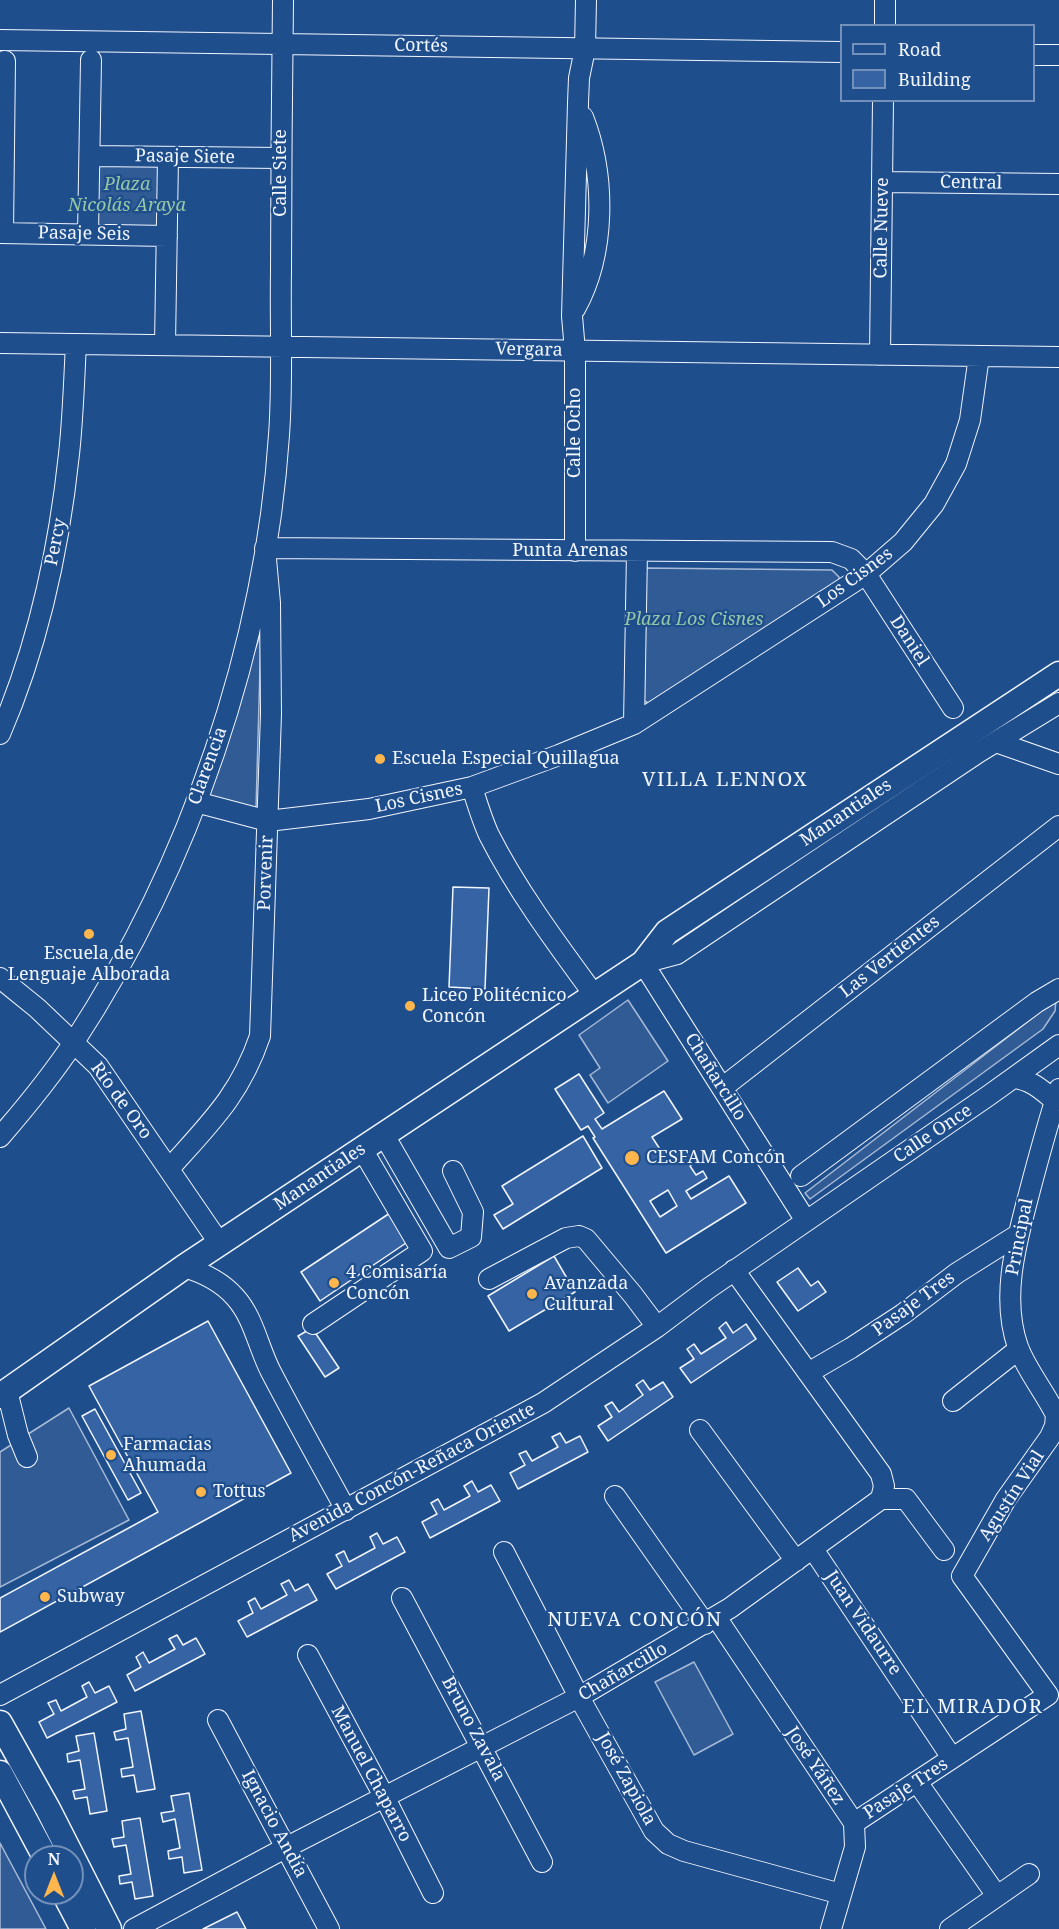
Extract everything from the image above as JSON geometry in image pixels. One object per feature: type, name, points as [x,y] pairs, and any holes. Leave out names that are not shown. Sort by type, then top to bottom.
[{"type":"main road","name":"Manantiales","points":[[4,1393],[184,1267],[643,963],[667,932],[1059,674]]},
{"type":"main road","points":[[0,1723],[48,1809],[109,1929]]},
{"type":"main road","points":[[0,1773],[39,1845]]},
{"type":"main road","points":[[70,1905],[83,1929]]},
{"type":"street","name":"Calle Siete","points":[[280,347],[283,0]]},
{"type":"street","name":"Calle Ocho","points":[[575,551],[576,351],[572,316],[593,267],[598,217],[591,141],[578,103],[579,78],[585,48],[586,0]]},
{"type":"street","points":[[885,0],[885,24]]},
{"type":"street","name":"Cortés","points":[[0,40],[840,52]]},
{"type":"street","points":[[1035,55],[1059,55]]},
{"type":"street","points":[[88,234],[91,60]]},
{"type":"street","points":[[2,233],[5,61]]},
{"type":"street","name":"Calle Nueve","points":[[880,355],[884,102]]},
{"type":"street","name":"Pasaje Siete","points":[[90,156],[281,158]]},
{"type":"street","points":[[165,345],[168,157]]},
{"type":"street","name":"Central","points":[[882,182],[1059,184]]},
{"type":"street","name":"Pasaje Seis","points":[[2,233],[167,236]]},
{"type":"street","name":"Vergara","points":[[0,343],[1059,357]]},
{"type":"street","name":"Percy","points":[[0,734],[21,679],[36,629],[57,542],[70,452],[76,344]]},
{"type":"street","name":"Clarencia","points":[[0,1137],[74,1042],[140,927],[164,879],[220,736],[232,695],[265,548],[279,437],[280,347]]},
{"type":"street","name":"Los Cisnes","points":[[196,802],[268,821],[369,809],[472,787],[559,755],[634,723],[866,574],[886,559],[909,536],[934,504],[956,464],[970,420],[979,356]]},
{"type":"street","name":"Punta Arenas","points":[[265,548],[832,552],[851,559],[866,574]]},
{"type":"street","name":"Porvenir","points":[[169,1168],[232,1096],[249,1066],[260,1036],[268,821],[270,603],[265,548]]},
{"type":"street","points":[[634,723],[637,551]]},
{"type":"street","name":"Daniel","points":[[866,574],[953,708]]},
{"type":"street","name":"Manantiales","points":[[643,963],[677,954],[996,742],[1059,703]]},
{"type":"street","points":[[996,742],[1059,764]]},
{"type":"street","points":[[472,787],[488,833],[516,882],[594,996]]},
{"type":"street","name":"Las Vertientes","points":[[722,1088],[1059,826]]},
{"type":"street","name":"Chañarcillo","points":[[643,963],[806,1221]]},
{"type":"street","name":"Río de Oro","points":[[0,978],[99,1066],[220,1244]]},
{"type":"street","points":[[801,1176],[1037,1002],[1059,989]]},
{"type":"street","name":"Calle Once","points":[[806,1221],[1059,1045]]},
{"type":"street","points":[[1012,1078],[1024,1079],[1057,1095]]},
{"type":"street","name":"Principal","points":[[1056,1415],[1019,1349],[1010,1300],[1011,1272],[1019,1234],[1049,1117],[1057,1095]]},
{"type":"street","points":[[384,1135],[449,1248],[471,1237],[473,1212],[453,1171]]},
{"type":"street","points":[[313,1324],[422,1251],[362,1149]]},
{"type":"street","name":"Avenida Concón-Reñaca Oriente","points":[[0,1695],[543,1403],[584,1378],[806,1221]]},
{"type":"street","name":"Pasaje Tres","points":[[808,1373],[869,1337],[957,1273],[1019,1234]]},
{"type":"street","points":[[489,1278],[566,1238],[582,1237],[633,1295],[657,1327]]},
{"type":"street","points":[[184,1267],[218,1281],[245,1310],[270,1370],[346,1510]]},
{"type":"street","points":[[734,1270],[881,1474],[884,1486],[881,1499],[906,1499],[944,1550]]},
{"type":"street","points":[[953,1401],[1019,1349]]},
{"type":"street","points":[[4,1393],[27,1457]]},
{"type":"street","name":"Agustín Vial","points":[[1048,1695],[962,1575],[1006,1499],[1050,1437],[1055,1426],[1056,1415]]},
{"type":"street","points":[[700,1430],[796,1561]]},
{"type":"street","name":"José Yáñez","points":[[615,1496],[711,1621],[854,1823],[855,1847],[831,1929]]},
{"type":"street","name":"Chañarcillo","points":[[134,1929],[286,1847],[579,1697],[711,1621],[881,1499]]},
{"type":"street","name":"Juan Vidaurre","points":[[813,1548],[952,1758]]},
{"type":"street","name":"José Zapiola","points":[[504,1552],[579,1697],[654,1831],[668,1844],[684,1851],[841,1894]]},
{"type":"street","name":"Bruno Zavala","points":[[402,1598],[542,1862]]},
{"type":"street","name":"Manuel Chaparro","points":[[308,1655],[433,1893]]},
{"type":"street","name":"Pasaje Tres","points":[[854,1823],[1048,1695]]},
{"type":"street","name":"Ignacio Andía","points":[[218,1720],[329,1929]]},
{"type":"street","points":[[916,1782],[997,1896]]},
{"type":"street","points":[[950,1929],[1029,1874]]},
{"type":"shaded area","name":"Plaza Nicolás Araya","points":[[97,163],[160,165],[160,226],[95,226]]},
{"type":"shaded area","name":"Plaza Los Cisnes","points":[[644,568],[832,570],[839,577],[840,587],[654,706],[639,698]]},
{"type":"shaded area","points":[[261,633],[256,808],[204,795]]},
{"type":"shaded area","points":[[628,1000],[668,1061],[608,1103],[590,1075],[600,1068],[579,1035]]},
{"type":"shaded area","points":[[1056,1000],[1055,1011],[1043,1029],[810,1199],[805,1193]]},
{"type":"shaded area","points":[[69,1408],[129,1520],[0,1587],[0,1452]]},
{"type":"shaded area","points":[[694,1662],[733,1734],[694,1755],[655,1682]]},
{"type":"shaded area","points":[[0,1843],[24,1888],[24,1905],[33,1905],[46,1929],[0,1929]]},
{"type":"building","points":[[453,887],[489,888],[485,989],[449,987]]},
{"type":"building","points":[[579,1074],[604,1113],[595,1119],[602,1129],[664,1091],[682,1119],[652,1137],[667,1160],[685,1149],[694,1163],[690,1166],[696,1175],[703,1171],[707,1178],[686,1191],[691,1199],[729,1176],[746,1203],[666,1253],[593,1138],[595,1137],[588,1126],[581,1130],[555,1089]],"holes":[[[668,1190],[677,1206],[660,1217],[650,1201]]]},
{"type":"building","points":[[583,1136],[602,1168],[503,1229],[494,1215],[513,1204],[502,1186]]},
{"type":"building","points":[[393,1211],[412,1239],[320,1301],[301,1272]]},
{"type":"building","name":"Avanzada Cultural","points":[[554,1256],[575,1292],[509,1331],[488,1296]]},
{"type":"building","points":[[798,1268],[811,1286],[818,1281],[826,1292],[798,1311],[777,1282]]},
{"type":"building","name":"Tottus","points":[[208,1321],[291,1473],[0,1632],[0,1598],[158,1512],[89,1386]]},
{"type":"building","points":[[726,1322],[733,1333],[746,1324],[756,1339],[691,1383],[680,1368],[694,1359],[687,1349],[694,1344],[701,1354],[726,1338],[719,1328]]},
{"type":"building","points":[[312,1328],[339,1368],[325,1377],[298,1336]]},
{"type":"building","points":[[643,1380],[650,1390],[663,1382],[673,1397],[608,1441],[598,1426],[612,1417],[605,1406],[612,1402],[619,1412],[643,1395],[636,1385]]},
{"type":"building","name":"Farmacias Ahumada","points":[[95,1409],[141,1493],[128,1500],[82,1416]]},
{"type":"building","points":[[560,1433],[566,1443],[580,1436],[588,1452],[518,1489],[510,1473],[525,1465],[519,1454],[526,1451],[532,1461],[558,1447],[552,1437]]},
{"type":"building","points":[[472,1481],[478,1492],[491,1485],[500,1501],[430,1538],[422,1522],[437,1514],[431,1503],[438,1499],[444,1510],[470,1496],[464,1486]]},
{"type":"building","points":[[377,1533],[383,1544],[397,1537],[405,1552],[336,1589],[327,1574],[342,1566],[336,1555],[344,1551],[349,1562],[375,1548],[370,1537]]},
{"type":"building","points":[[289,1580],[295,1591],[308,1584],[317,1600],[247,1637],[238,1621],[253,1613],[248,1602],[255,1598],[261,1609],[287,1595],[281,1584]]},
{"type":"building","points":[[177,1635],[183,1645],[196,1638],[205,1654],[135,1691],[127,1675],[141,1667],[136,1657],[143,1652],[149,1663],[175,1649],[169,1639]]},
{"type":"building","points":[[89,1682],[95,1693],[109,1686],[117,1702],[47,1738],[39,1722],[54,1714],[48,1703],[56,1700],[61,1711],[87,1697],[82,1686]]},
{"type":"building","points":[[141,1711],[155,1789],[137,1792],[134,1775],[122,1777],[121,1769],[133,1767],[128,1738],[116,1740],[114,1732],[126,1729],[124,1714]]},
{"type":"building","points":[[94,1733],[107,1811],[90,1814],[87,1797],[75,1799],[73,1791],[85,1789],[80,1760],[68,1762],[67,1754],[79,1751],[76,1736]]},
{"type":"building","points":[[189,1793],[202,1870],[184,1873],[182,1857],[169,1859],[168,1851],[180,1848],[175,1819],[163,1822],[161,1813],[174,1811],[171,1796]]},
{"type":"building","points":[[140,1818],[153,1896],[135,1899],[132,1882],[120,1884],[119,1876],[131,1874],[126,1845],[114,1847],[112,1839],[124,1837],[122,1821]]},
{"type":"building","points":[[237,1912],[246,1929],[203,1929]]},
{"type":"place","name":"Escuela Especial Quillagua","points":[[380,759]]},
{"type":"place","name":"Escuela de Lenguaje Alborada","points":[[89,934]]},
{"type":"place","name":"Liceo Politécnico Concón","points":[[410,1006]]},
{"type":"place","name":"CESFAM Concón","points":[[632,1158]]},
{"type":"place","name":"4 Comisaría Concón","points":[[334,1283]]},
{"type":"place","name":"Avanzada Cultural","points":[[532,1294]]},
{"type":"place","name":"Farmacias Ahumada","points":[[111,1455]]},
{"type":"place","name":"Tottus","points":[[201,1492]]},
{"type":"place","name":"Subway","points":[[45,1597]]},
{"type":"district","name":"VILLA LENNOX","points":[[725,780]]},
{"type":"district","name":"NUEVA CONCÓN","points":[[635,1620]]},
{"type":"district","name":"EL MIRADOR","points":[[973,1707]]}]
